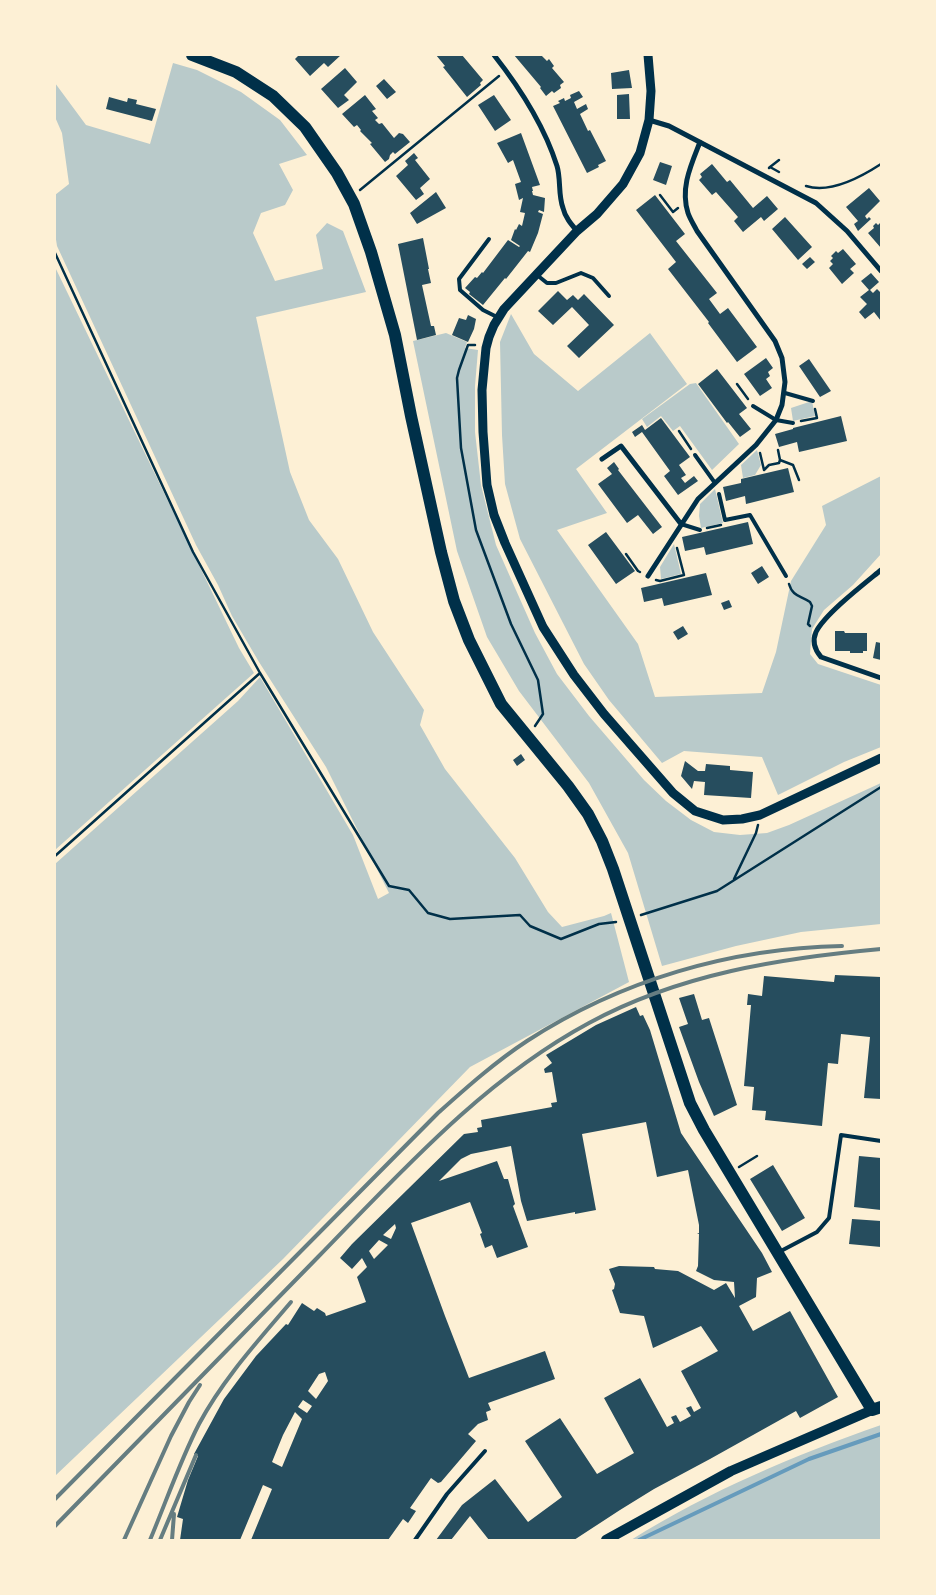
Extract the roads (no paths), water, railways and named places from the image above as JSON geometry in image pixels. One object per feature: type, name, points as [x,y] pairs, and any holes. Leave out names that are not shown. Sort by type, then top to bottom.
[{"type":"main road","points":[[192,55],[236,72],[273,96],[305,128],[337,173],[350,197],[372,252],[395,335],[441,552],[454,601],[469,640],[501,704],[568,786],[588,814],[602,840],[690,1102],[704,1130],[777,1253],[876,1409],[731,1471],[606,1540]]},
{"type":"street","points":[[494,55],[524,98],[546,138],[558,167],[562,207],[567,218],[577,231]]},
{"type":"street","points":[[648,55],[651,91],[649,120],[640,153],[622,184],[597,214],[577,231],[510,303],[499,317],[489,337],[486,348],[482,390],[483,441],[488,485],[494,515],[505,544],[543,627],[574,675],[653,771],[673,793],[695,811],[723,820],[742,819],[760,815],[881,758]]},
{"type":"street","points":[[649,120],[669,126],[816,203],[848,231],[881,270]]},
{"type":"street","points":[[648,576],[698,499],[756,445],[776,420],[785,393],[782,358],[775,341],[697,231],[688,213],[685,196],[688,174],[700,142]]},
{"type":"street","points":[[602,459],[622,446],[681,524]]},
{"type":"street","points":[[881,570],[830,614],[816,632],[814,640],[816,651],[821,657],[881,678]]},
{"type":"lane","points":[[489,239],[459,279],[460,290],[483,310],[499,317]]},
{"type":"lane","points":[[537,275],[547,283],[556,283],[581,273],[593,278],[608,296]]},
{"type":"lane","points":[[785,393],[813,400]]},
{"type":"lane","points":[[753,406],[776,420],[794,423]]},
{"type":"lane","points":[[695,455],[716,483]]},
{"type":"lane","points":[[719,494],[725,520],[750,515],[786,576]]},
{"type":"lane","points":[[681,524],[701,530]]},
{"type":"lane","points":[[777,1253],[817,1232],[829,1218],[840,1135],[881,1141]]},
{"type":"lane","points":[[416,1540],[447,1494],[485,1452]]},
{"type":"waterway","points":[[639,1540],[809,1459],[881,1434]]},
{"type":"railway","points":[[55,1499],[438,1113],[515,1049],[563,1019],[600,1001],[678,971],[759,953],[800,948],[842,946]]},
{"type":"railway","points":[[55,1526],[412,1161],[479,1100],[550,1046],[623,1006],[695,980],[768,963],[881,949]]},
{"type":"railway","points":[[150,1540],[186,1452],[208,1407],[242,1361],[291,1302]]},
{"type":"railway","points":[[124,1540],[171,1436],[200,1385]]},
{"type":"railway","points":[[160,1540],[196,1455]]},
{"type":"railway","points":[[172,1540],[174,1514]]}]
